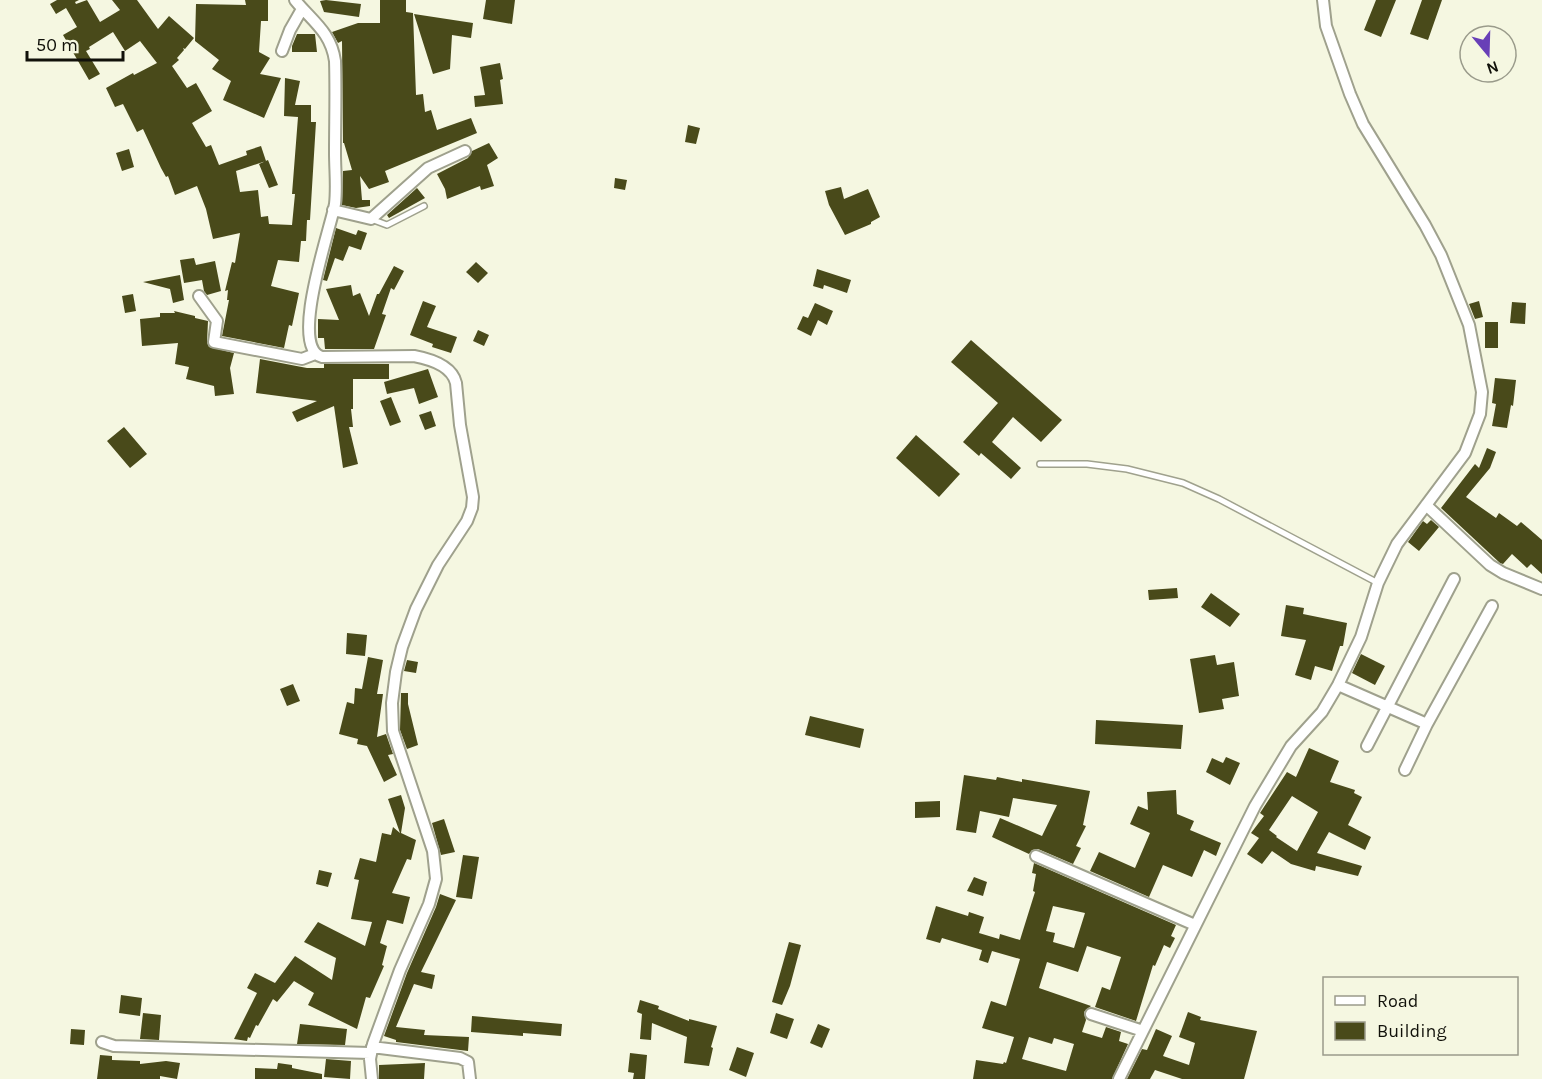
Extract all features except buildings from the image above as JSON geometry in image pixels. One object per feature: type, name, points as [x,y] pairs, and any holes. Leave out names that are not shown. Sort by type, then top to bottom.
[{"type":"street","points":[[295,0],[326,34],[334,52],[336,176],[333,210],[317,271],[310,312],[311,346],[315,354],[322,357],[414,356],[426,358],[449,371],[456,383],[459,425],[473,497],[470,514],[427,587],[408,628],[398,658],[392,703],[393,731],[433,850],[436,879],[429,904],[400,970],[371,1050],[372,1079]]},
{"type":"street","points":[[1119,1079],[1255,806],[1291,746],[1322,712],[1338,685],[1361,638],[1378,583],[1397,544],[1465,453],[1479,420],[1482,392],[1473,339],[1441,255],[1425,225],[1378,151],[1359,114],[1326,26],[1323,0]]},
{"type":"street","points":[[282,51],[290,30],[302,9]]},
{"type":"street","points":[[333,210],[371,219],[428,168],[465,151]]},
{"type":"street","points":[[199,296],[216,319],[214,342],[303,359],[315,354]]},
{"type":"street","points":[[1426,504],[1490,565],[1503,573],[1542,589]]},
{"type":"street","points":[[1367,746],[1454,579]]},
{"type":"street","points":[[1405,770],[1427,724],[1492,606]]},
{"type":"street","points":[[1338,685],[1427,724]]},
{"type":"street","points":[[1036,856],[1195,925]]},
{"type":"street","points":[[1091,1014],[1143,1031]]},
{"type":"street","points":[[102,1042],[114,1046],[371,1050],[460,1058],[468,1062],[470,1079]]},
{"type":"lane","points":[[371,219],[387,225],[424,206]]},
{"type":"lane","points":[[1040,464],[1088,464],[1126,469],[1183,483],[1378,583]]}]
